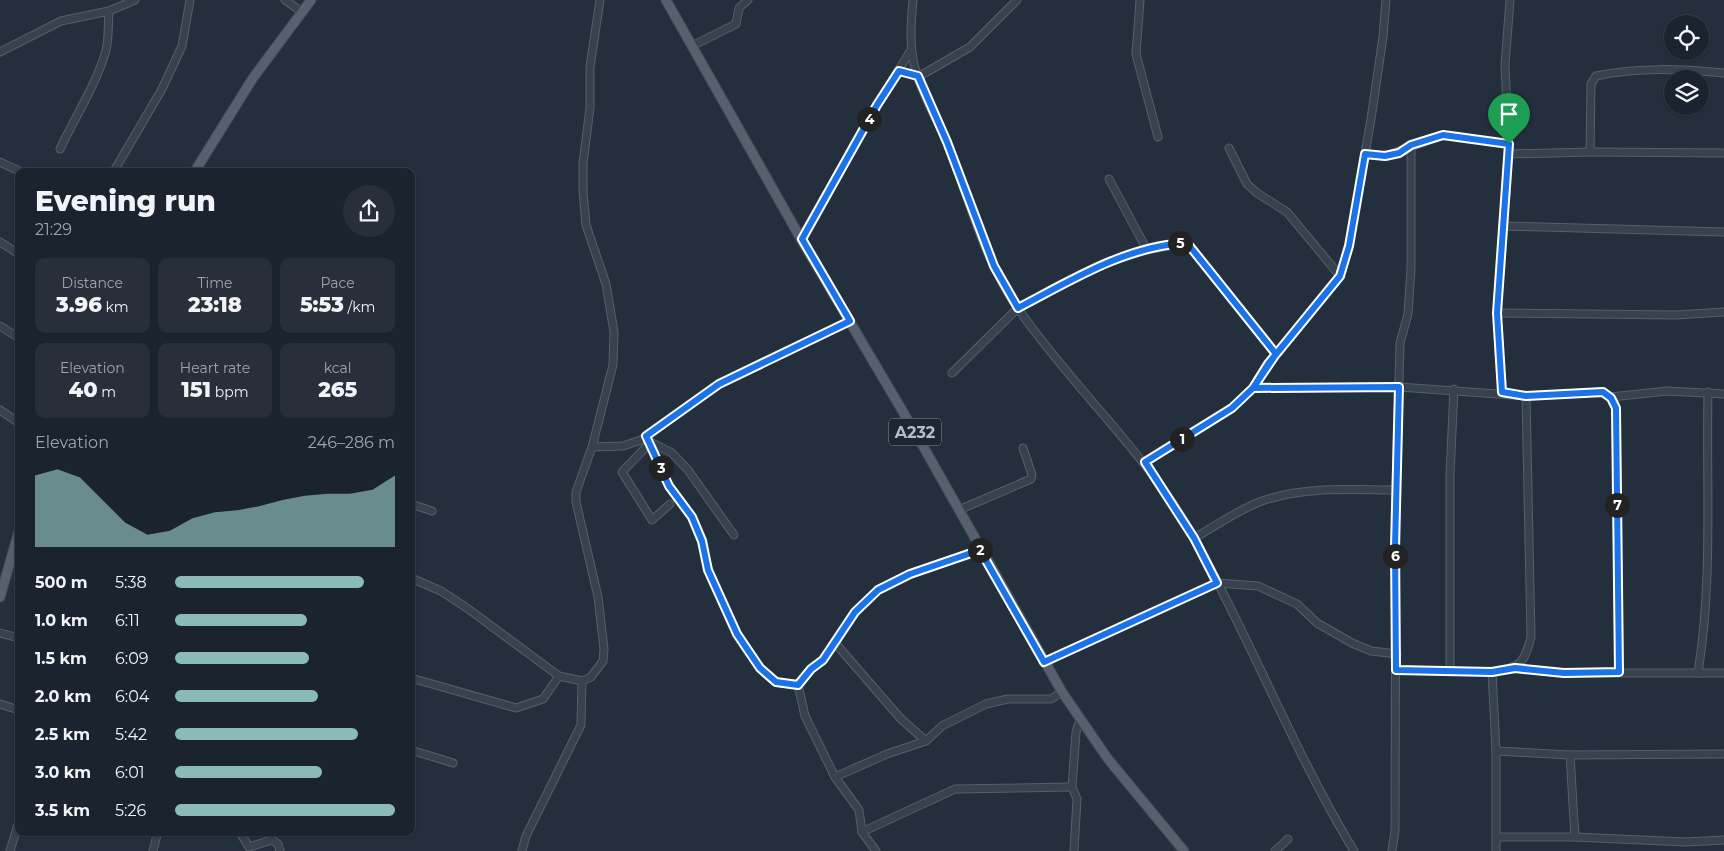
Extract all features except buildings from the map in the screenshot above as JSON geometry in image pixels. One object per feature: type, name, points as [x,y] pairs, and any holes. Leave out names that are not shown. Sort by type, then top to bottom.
[{"type":"main road","points":[[197,168],[242,93],[311,0]]},
{"type":"main road","name":"A232","points":[[666,0],[1062,692],[1130,788],[1184,851]]},
{"type":"main road","points":[[0,597],[15,544]]},
{"type":"street","points":[[0,52],[60,21],[109,11],[135,0]]},
{"type":"street","points":[[116,168],[162,89],[182,46],[190,0]]},
{"type":"street","points":[[285,0],[302,12]]},
{"type":"street","points":[[415,580],[448,595],[559,676],[582,681],[591,677],[603,661],[604,649],[598,597],[576,502],[576,492],[592,447],[613,365],[614,332],[606,284],[586,225],[583,191],[583,163],[590,108],[590,66],[600,0]]},
{"type":"street","points":[[692,46],[736,24],[739,8],[748,0]]},
{"type":"street","points":[[913,0],[912,50],[918,76],[947,142],[994,266],[1018,308],[1065,369],[1145,462],[1194,538],[1280,714],[1354,851]]},
{"type":"street","points":[[899,71],[918,76],[970,47],[1017,0]]},
{"type":"street","points":[[1140,0],[1136,54],[1158,137]]},
{"type":"street","points":[[1145,462],[1218,419],[1253,388],[1276,354],[1340,276],[1349,246],[1365,154],[1383,37],[1386,0]]},
{"type":"street","points":[[1502,392],[1497,313],[1509,154],[1505,65],[1510,0]]},
{"type":"street","points":[[60,149],[81,104],[89,94],[106,51],[109,11]]},
{"type":"street","points":[[802,239],[882,97],[912,50]]},
{"type":"street","points":[[1590,152],[1591,84],[1596,76],[1630,70],[1690,70],[1724,73]]},
{"type":"street","points":[[1365,154],[1385,156],[1399,153],[1411,145],[1443,135],[1509,144]]},
{"type":"street","points":[[1392,851],[1395,831],[1397,654],[1396,490],[1400,343],[1408,314],[1411,268],[1411,145]]},
{"type":"street","points":[[1229,148],[1247,184],[1257,193],[1287,212],[1340,276]]},
{"type":"street","points":[[1509,154],[1590,152],[1724,153]]},
{"type":"street","points":[[0,162],[15,169]]},
{"type":"street","points":[[1109,179],[1146,250]]},
{"type":"street","points":[[1503,226],[1724,232]]},
{"type":"street","points":[[0,242],[15,251]]},
{"type":"street","points":[[952,373],[1018,308],[1085,272],[1146,250],[1179,243],[1188,244],[1276,354]]},
{"type":"street","points":[[1497,313],[1676,315],[1724,312]]},
{"type":"street","points":[[670,504],[652,520],[622,472],[648,440],[719,384],[850,321]]},
{"type":"street","points":[[0,326],[15,335]]},
{"type":"street","points":[[1253,388],[1399,387],[1502,392],[1526,396],[1603,392],[1611,398],[1616,408],[1619,672]]},
{"type":"street","points":[[1450,671],[1450,474],[1454,389]]},
{"type":"street","points":[[1611,398],[1658,392],[1708,392],[1724,394]]},
{"type":"street","points":[[1698,673],[1705,631],[1708,556],[1708,392]]},
{"type":"street","points":[[1515,668],[1525,659],[1531,637],[1526,396]]},
{"type":"street","points":[[0,410],[15,420]]},
{"type":"street","points":[[592,447],[623,446],[648,440],[672,453],[688,470],[734,535]]},
{"type":"street","points":[[648,440],[669,486],[692,517],[702,541],[708,570],[737,634],[760,668],[776,682],[798,685]]},
{"type":"street","points":[[959,510],[1030,479],[1032,475],[1023,448]]},
{"type":"street","points":[[1194,538],[1260,502],[1279,496],[1314,490],[1396,490]]},
{"type":"street","points":[[415,505],[432,511]]},
{"type":"street","points":[[798,685],[836,644],[855,612],[878,590],[910,574],[980,550]]},
{"type":"street","points":[[1044,662],[1217,583],[1258,586],[1297,604],[1317,623],[1352,644],[1371,651],[1397,654]]},
{"type":"street","points":[[0,633],[15,637]]},
{"type":"street","points":[[836,644],[900,719],[926,741]]},
{"type":"street","points":[[1396,670],[1492,672],[1515,668],[1564,673],[1724,673]]},
{"type":"street","points":[[1492,672],[1496,751],[1496,851]]},
{"type":"street","points":[[415,679],[516,708],[543,699],[559,676]]},
{"type":"street","points":[[522,851],[526,836],[581,725],[582,681]]},
{"type":"street","points":[[798,685],[805,716],[835,777],[859,810],[862,832],[876,851]]},
{"type":"street","points":[[835,777],[888,754],[926,741],[942,726],[986,704],[1008,699],[1051,700],[1062,692]]},
{"type":"street","points":[[0,704],[15,709]]},
{"type":"street","points":[[1074,851],[1077,800],[1072,786],[1076,732],[1080,720]]},
{"type":"street","points":[[415,751],[453,763]]},
{"type":"street","points":[[1496,751],[1570,754],[1724,754]]},
{"type":"street","points":[[1570,754],[1575,837]]},
{"type":"street","points":[[862,832],[955,789],[1072,786]]},
{"type":"street","points":[[10,851],[15,834]]},
{"type":"street","points":[[153,851],[157,836]]},
{"type":"street","points":[[242,836],[249,847],[272,840],[278,844],[280,851]]},
{"type":"street","points":[[1496,837],[1575,837],[1686,842],[1724,840]]},
{"type":"street","points":[[1275,851],[1288,839]]},
{"type":"route","points":[[1509,144],[1443,135],[1411,145],[1399,153],[1385,156],[1365,154],[1349,246],[1340,276],[1325,297],[1268,364],[1253,388],[1218,419],[1167,447],[1145,462],[1194,538],[1217,583],[1044,662],[980,550],[950,562],[910,574],[878,590],[855,612],[836,644],[798,685],[776,682],[760,668],[737,634],[708,570],[702,541],[692,517],[669,486],[646,436],[719,384],[850,321],[802,239],[886,89],[899,71],[918,76],[947,142],[994,266],[1018,308],[1085,272],[1111,261],[1146,250],[1184,243],[1188,244],[1207,271],[1276,354],[1268,364],[1253,388],[1399,387],[1395,547],[1396,670],[1492,672],[1515,668],[1564,673],[1619,672],[1616,408],[1611,398],[1603,392],[1526,396],[1502,392],[1497,313],[1509,144]]}]
